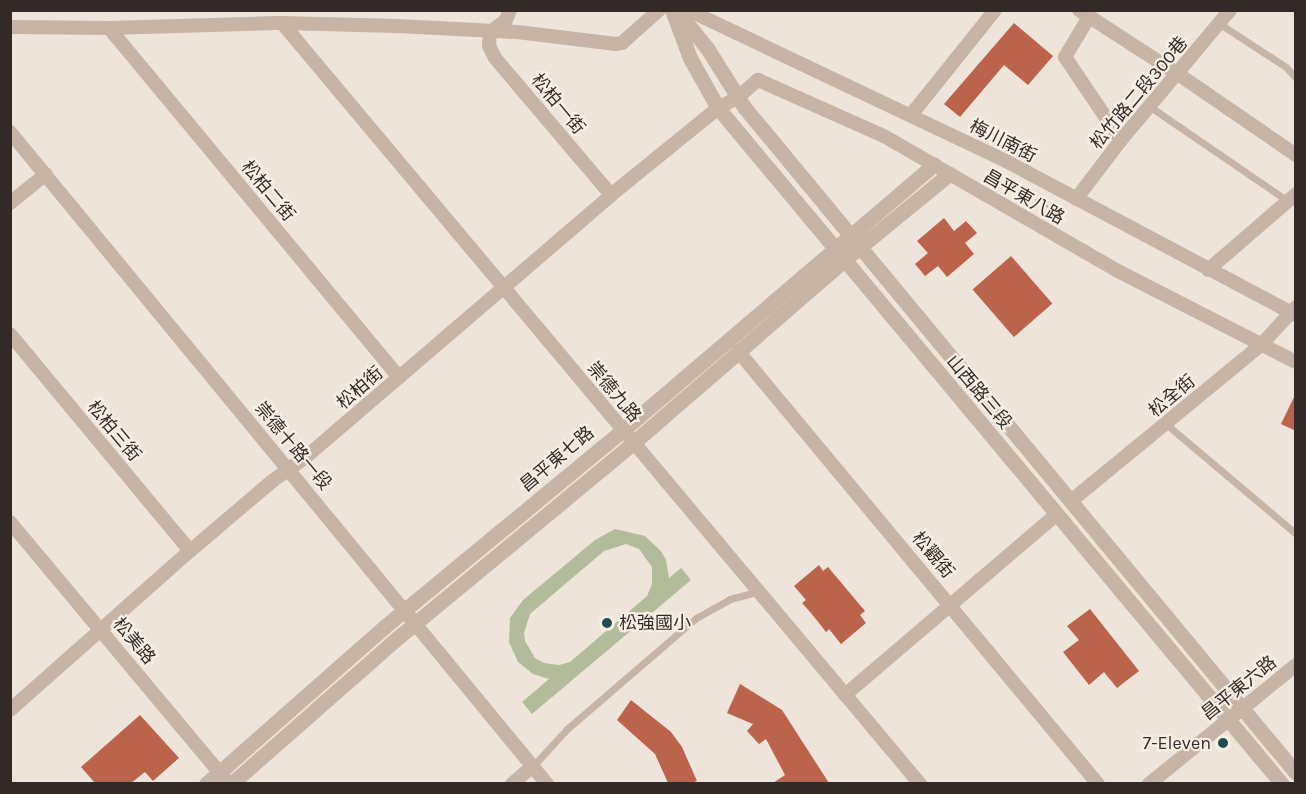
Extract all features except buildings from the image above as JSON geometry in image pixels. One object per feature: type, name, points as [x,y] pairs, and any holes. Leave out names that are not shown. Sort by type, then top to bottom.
[{"type":"street","points":[[490,32],[506,20],[510,10]]},
{"type":"street","points":[[10,27],[109,28],[282,23],[517,32],[622,43],[659,10]]},
{"type":"street","name":"山西路三段","points":[[672,10],[686,50],[718,108],[1282,783]]},
{"type":"street","name":"山西路三段","points":[[676,10],[707,48],[737,98],[1296,773]]},
{"type":"street","name":"梅川南街","points":[[688,10],[910,115],[1076,199],[1208,270],[1294,311]]},
{"type":"street","points":[[910,115],[995,10]]},
{"type":"street","name":"松竹路二段300巷","points":[[1076,199],[1121,140],[1230,10]]},
{"type":"street","points":[[1121,140],[1065,57],[1084,14],[1178,74],[1296,155]]},
{"type":"street","name":"崇德九路","points":[[282,23],[757,592],[920,783]]},
{"type":"street","name":"松柏二街","points":[[109,28],[399,377]]},
{"type":"street","name":"松柏一街","points":[[490,32],[489,45],[495,58],[611,195]]},
{"type":"street","name":"昌平東八路","points":[[737,98],[758,80],[884,136],[1032,224],[1260,346],[1296,362]]},
{"type":"street","name":"松柏街","points":[[10,710],[190,551],[504,289],[611,195],[718,108],[737,98]]},
{"type":"street","name":"崇德十路一段","points":[[10,132],[547,783]]},
{"type":"street","name":"昌平東七路","points":[[206,783],[227,780],[633,443],[738,351],[839,254],[849,235],[933,164]]},
{"type":"street","points":[[10,203],[46,174]]},
{"type":"street","name":"昌平東七路","points":[[227,780],[384,627],[407,611],[623,430],[839,254],[861,248],[949,174]]},
{"type":"street","points":[[1208,270],[1292,198]]},
{"type":"street","name":"松全街","points":[[1071,501],[1260,346],[1294,311]]},
{"type":"street","name":"松柏三街","points":[[10,334],[190,551]]},
{"type":"street","name":"松觀街","points":[[738,351],[1098,783]]},
{"type":"street","points":[[845,695],[1056,515]]},
{"type":"street","name":"松美路","points":[[10,522],[227,780]]},
{"type":"street","name":"昌平東六路","points":[[1149,783],[1296,665]]},
{"type":"street","points":[[512,783],[533,766]]},
{"type":"lane","points":[[1220,24],[1286,67],[1296,78]]},
{"type":"lane","points":[[1149,106],[1292,198]]},
{"type":"lane","points":[[1166,424],[1296,534]]},
{"type":"lane","points":[[533,766],[567,729],[696,618],[730,599],[757,592]]},
{"type":"path","points":[[1013,197],[1024,195],[1055,210],[1057,205]]},
{"type":"green space","points":[[615,529],[645,536],[661,551],[666,560],[669,578],[681,568],[691,580],[532,714],[522,702],[549,679],[533,674],[518,662],[509,642],[510,618],[523,600],[595,540]],"holes":[[[626,544],[639,549],[652,567],[652,584],[647,596],[570,662],[559,665],[544,663],[535,658],[525,641],[524,633],[530,614],[604,551]]]},
{"type":"place","name":"松強國小","points":[[607,623]]},
{"type":"place","name":"7-Eleven","points":[[1223,743]]}]
